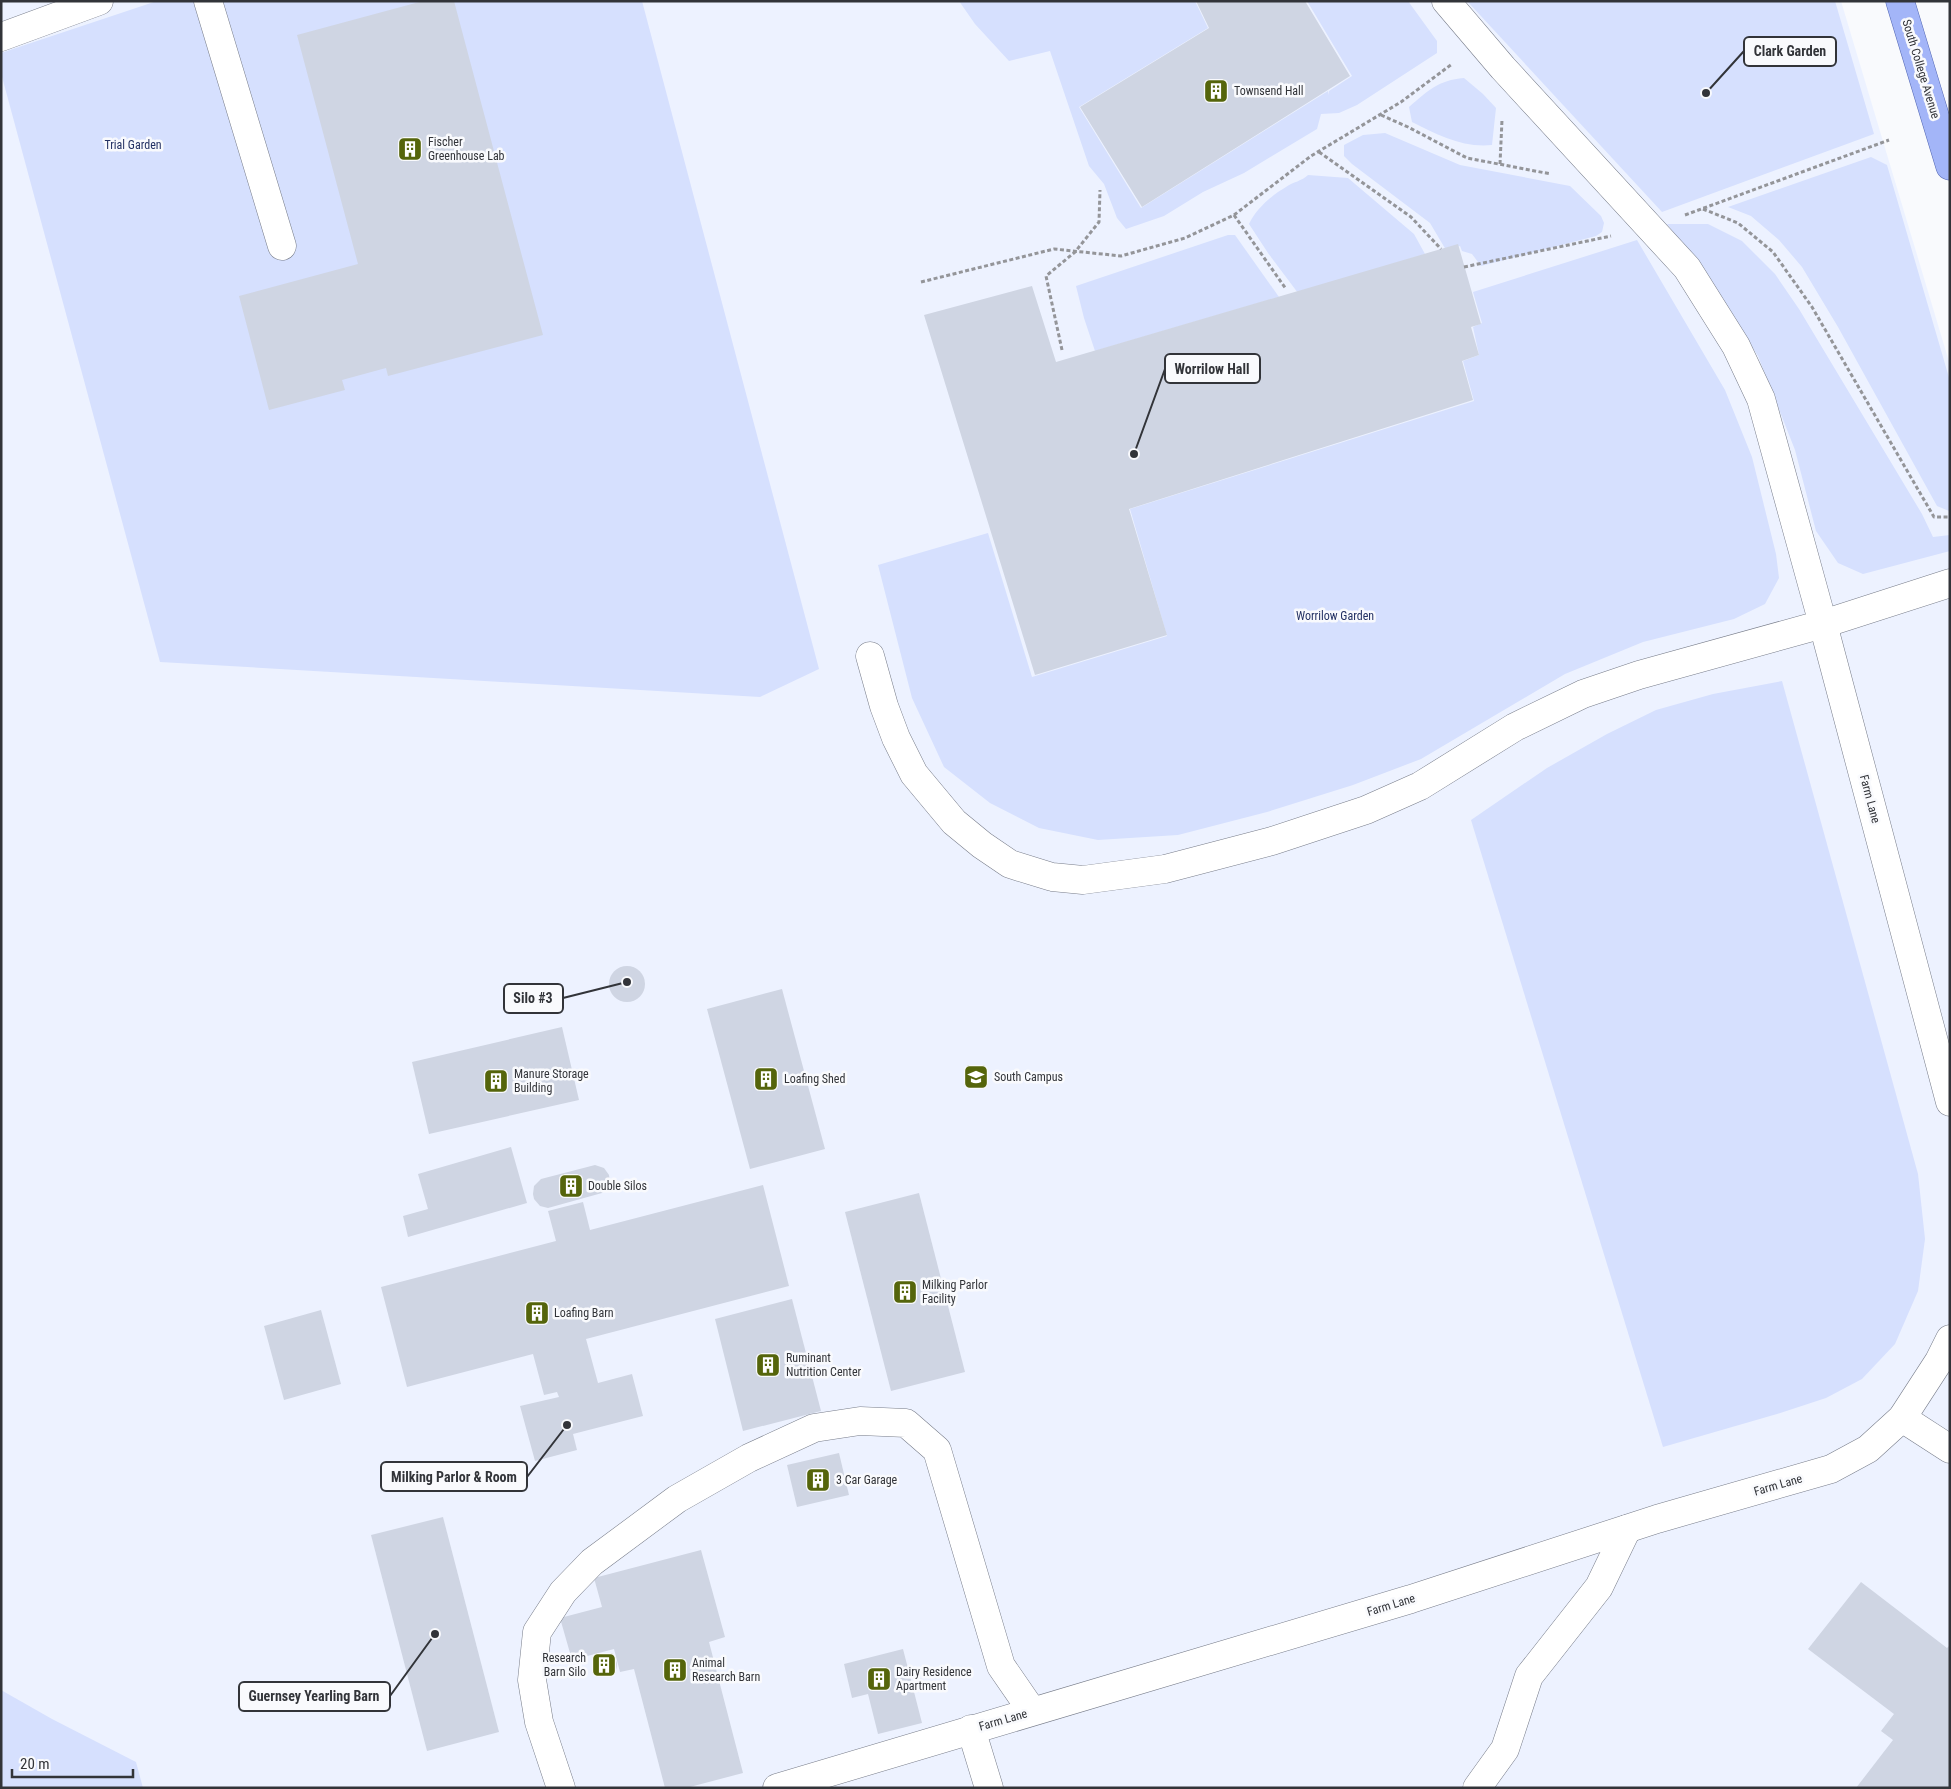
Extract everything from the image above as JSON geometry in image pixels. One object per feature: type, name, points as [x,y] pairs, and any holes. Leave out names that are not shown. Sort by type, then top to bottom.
[{"type":"main road","name":"South College Avenue","points":[[1900,1],[1950,166]]},
{"type":"street","points":[[1,37],[99,1]]},
{"type":"street","points":[[208,1],[282,246]]},
{"type":"street","name":"Farm Lane","points":[[1446,1],[1648,227],[1688,268],[1736,346],[1761,400],[1823,624],[1950,1102]]},
{"type":"street","points":[[870,656],[884,706],[896,738],[914,774],[954,822],[982,845],[1010,864],[1052,877],[1083,880],[1165,869],[1272,841],[1366,810],[1420,786],[1515,727],[1583,694],[1640,675],[1823,624],[1950,583]]},
{"type":"street","name":"Farm Lane","points":[[776,1788],[1411,1599],[1627,1529],[1831,1470],[1868,1449],[1902,1418],[1939,1361],[1950,1339]]},
{"type":"street","points":[[1902,1418],[1950,1449]]},
{"type":"street","points":[[561,1788],[539,1722],[532,1680],[537,1632],[563,1592],[592,1562],[677,1499],[749,1458],[814,1428],[860,1421],[906,1423],[937,1450],[1001,1666],[1032,1711]]},
{"type":"street","points":[[1477,1788],[1505,1749],[1529,1676],[1599,1587],[1627,1529]]},
{"type":"street","points":[[972,1729],[989,1788]]},
{"type":"path","points":[[921,282],[1054,250],[1121,256],[1185,238],[1234,215],[1311,156],[1401,102],[1460,58]]},
{"type":"path","points":[[1380,115],[1408,127],[1467,158],[1556,175]]},
{"type":"path","points":[[1464,267],[1648,227],[1889,140]]},
{"type":"path","points":[[1318,152],[1411,217],[1441,249]]},
{"type":"path","points":[[1062,350],[1046,276],[1075,252],[1099,222],[1100,190]]},
{"type":"path","points":[[1703,208],[1738,223],[1772,252],[1812,307],[1934,517],[1950,517]]},
{"type":"path","points":[[1234,215],[1286,289]]},
{"type":"shaded area","name":"South Campus","points":[[1,1],[1841,1],[1950,365],[1950,1788],[1,1788]]},
{"type":"green space","name":"Trial Garden","points":[[157,1],[642,1],[819,669],[760,697],[160,662],[1,73],[1,53]]},
{"type":"green space","points":[[959,1],[1195,1],[1208,28],[1079,107],[1141,208],[1328,91],[1328,95],[1329,91],[1352,76],[1307,1],[1408,1],[1437,41],[1437,53],[1357,105],[1339,113],[1321,114],[1317,129],[1244,173],[1203,192],[1164,216],[1126,229],[1117,218],[1104,184],[1089,166],[1050,51],[1009,61],[975,24]]},
{"type":"green space","points":[[1467,1],[1835,1],[1874,134],[1662,212]]},
{"type":"green space","points":[[1464,78],[1496,108],[1492,145],[1450,140],[1412,122],[1409,107],[1416,101],[1440,84]]},
{"type":"green space","points":[[1385,133],[1460,165],[1570,186],[1601,216],[1604,223],[1602,232],[1596,236],[1481,266],[1472,254],[1462,251],[1460,246],[1446,250],[1430,223],[1344,156],[1344,145],[1363,135]]},
{"type":"green space","points":[[1871,157],[1887,165],[1950,381],[1949,511],[1937,506],[1838,327],[1802,267],[1779,240],[1751,216],[1728,207]]},
{"type":"green space","points":[[1308,175],[1348,178],[1414,234],[1425,254],[1298,293],[1249,224],[1270,198]]},
{"type":"green space","points":[[1667,224],[1708,224],[1742,241],[1775,274],[1799,309],[1922,514],[1933,537],[1950,535],[1950,551],[1863,574],[1838,563],[1816,531],[1795,450],[1758,356],[1714,288]]},
{"type":"green space","points":[[1228,235],[1235,235],[1279,297],[1095,351],[1076,286]]},
{"type":"green space","name":"Worrilow Garden","points":[[1637,240],[1725,390],[1752,457],[1776,554],[1779,578],[1765,604],[1734,619],[1643,642],[1565,674],[1421,759],[1353,785],[1267,812],[1178,835],[1098,840],[1039,828],[990,803],[944,767],[912,698],[878,565],[988,533],[1032,677],[1167,636],[1130,509],[1474,401],[1463,361],[1479,355],[1473,327],[1482,323],[1473,292]]},
{"type":"green space","points":[[1782,681],[1918,1174],[1925,1239],[1918,1291],[1895,1344],[1862,1379],[1826,1398],[1663,1447],[1471,820],[1547,768],[1607,734],[1656,710],[1713,694]]},
{"type":"green space","points":[[1,1690],[52,1719],[136,1762],[143,1788],[1,1788]]},
{"type":"building","name":"Fischer Greenhouse Lab","points":[[423,1],[454,1],[543,335],[388,376],[386,368],[342,380],[345,390],[269,410],[239,296],[358,264],[297,35]]},
{"type":"building","name":"Townsend Hall","points":[[1196,1],[1305,1],[1350,76],[1142,207],[1080,107],[1209,28]]},
{"type":"building","points":[[1458,244],[1481,324],[1471,327],[1479,355],[1462,361],[1473,400],[1129,509],[1167,635],[1035,675],[924,315],[1032,286],[1056,362]]},
{"type":"building","points":[[627,966],[640,971],[645,984],[640,997],[627,1002],[614,997],[609,984],[614,971]]},
{"type":"building","name":"Loafing Shed","points":[[782,989],[825,1149],[750,1169],[707,1009]]},
{"type":"building","name":"Manure Storage Building","points":[[562,1027],[579,1100],[429,1134],[412,1062]]},
{"type":"building","points":[[511,1147],[527,1203],[408,1237],[403,1216],[428,1209],[418,1174]]},
{"type":"building","name":"Double Silos","points":[[595,1165],[604,1168],[609,1175],[610,1184],[602,1193],[548,1208],[540,1206],[534,1199],[534,1186],[541,1179]]},
{"type":"building","name":"Loafing Barn","points":[[763,1185],[789,1286],[586,1339],[598,1383],[632,1374],[643,1416],[573,1434],[577,1450],[535,1461],[520,1406],[559,1397],[557,1392],[544,1395],[533,1354],[407,1387],[381,1287],[556,1241],[548,1211],[583,1202],[590,1230]]},
{"type":"building","name":"Milking Parlor Facility","points":[[919,1193],[965,1372],[891,1391],[845,1212]]},
{"type":"building","name":"Ruminant Nutrition Center","points":[[792,1299],[821,1411],[743,1431],[715,1319]]},
{"type":"building","points":[[321,1310],[341,1384],[284,1400],[264,1326]]},
{"type":"building","name":"3 Car Garage","points":[[839,1453],[849,1495],[797,1507],[787,1465]]},
{"type":"building","points":[[443,1517],[499,1732],[427,1751],[371,1535]]},
{"type":"building","name":"Animal Research Barn","points":[[701,1550],[725,1637],[709,1642],[743,1773],[686,1788],[665,1788],[634,1669],[620,1672],[614,1649],[572,1660],[560,1618],[602,1607],[594,1578]]},
{"type":"building","points":[[1861,1582],[1947,1648],[1950,1645],[1950,1788],[1856,1788],[1893,1740],[1881,1731],[1894,1714],[1808,1649]]},
{"type":"building","name":"Dairy Residence Apartment","points":[[903,1649],[922,1723],[878,1734],[868,1694],[852,1698],[844,1664]]},
{"type":"building","name":"Research Barn Silo","points":[[605,1653],[614,1656],[617,1665],[614,1674],[605,1677],[596,1674],[593,1665],[596,1656]]},
{"type":"place","name":"Townsend Hall","points":[[1216,91]]},
{"type":"place","name":"Clark Garden","points":[[1706,93]]},
{"type":"place","name":"Fischer Greenhouse Lab","points":[[410,149]]},
{"type":"place","name":"Worrilow Hall","points":[[1134,454]]},
{"type":"place","name":"Silo #3","points":[[627,982]]},
{"type":"place","name":"South Campus","points":[[976,1077]]},
{"type":"place","name":"Loafing Shed","points":[[766,1079]]},
{"type":"place","name":"Manure Storage Building","points":[[496,1081]]},
{"type":"place","name":"Double Silos","points":[[571,1186]]},
{"type":"place","name":"Milking Parlor Facility","points":[[905,1292]]},
{"type":"place","name":"Loafing Barn","points":[[537,1313]]},
{"type":"place","name":"Ruminant Nutrition Center","points":[[768,1365]]},
{"type":"place","name":"Milking Parlor & Room","points":[[567,1425]]},
{"type":"place","name":"3 Car Garage","points":[[818,1480]]},
{"type":"place","name":"Guernsey Yearling Barn","points":[[435,1634]]},
{"type":"place","name":"Research Barn Silo","points":[[604,1665]]},
{"type":"place","name":"Animal Research Barn","points":[[675,1670]]},
{"type":"place","name":"Dairy Residence Apartment","points":[[879,1679]]}]
